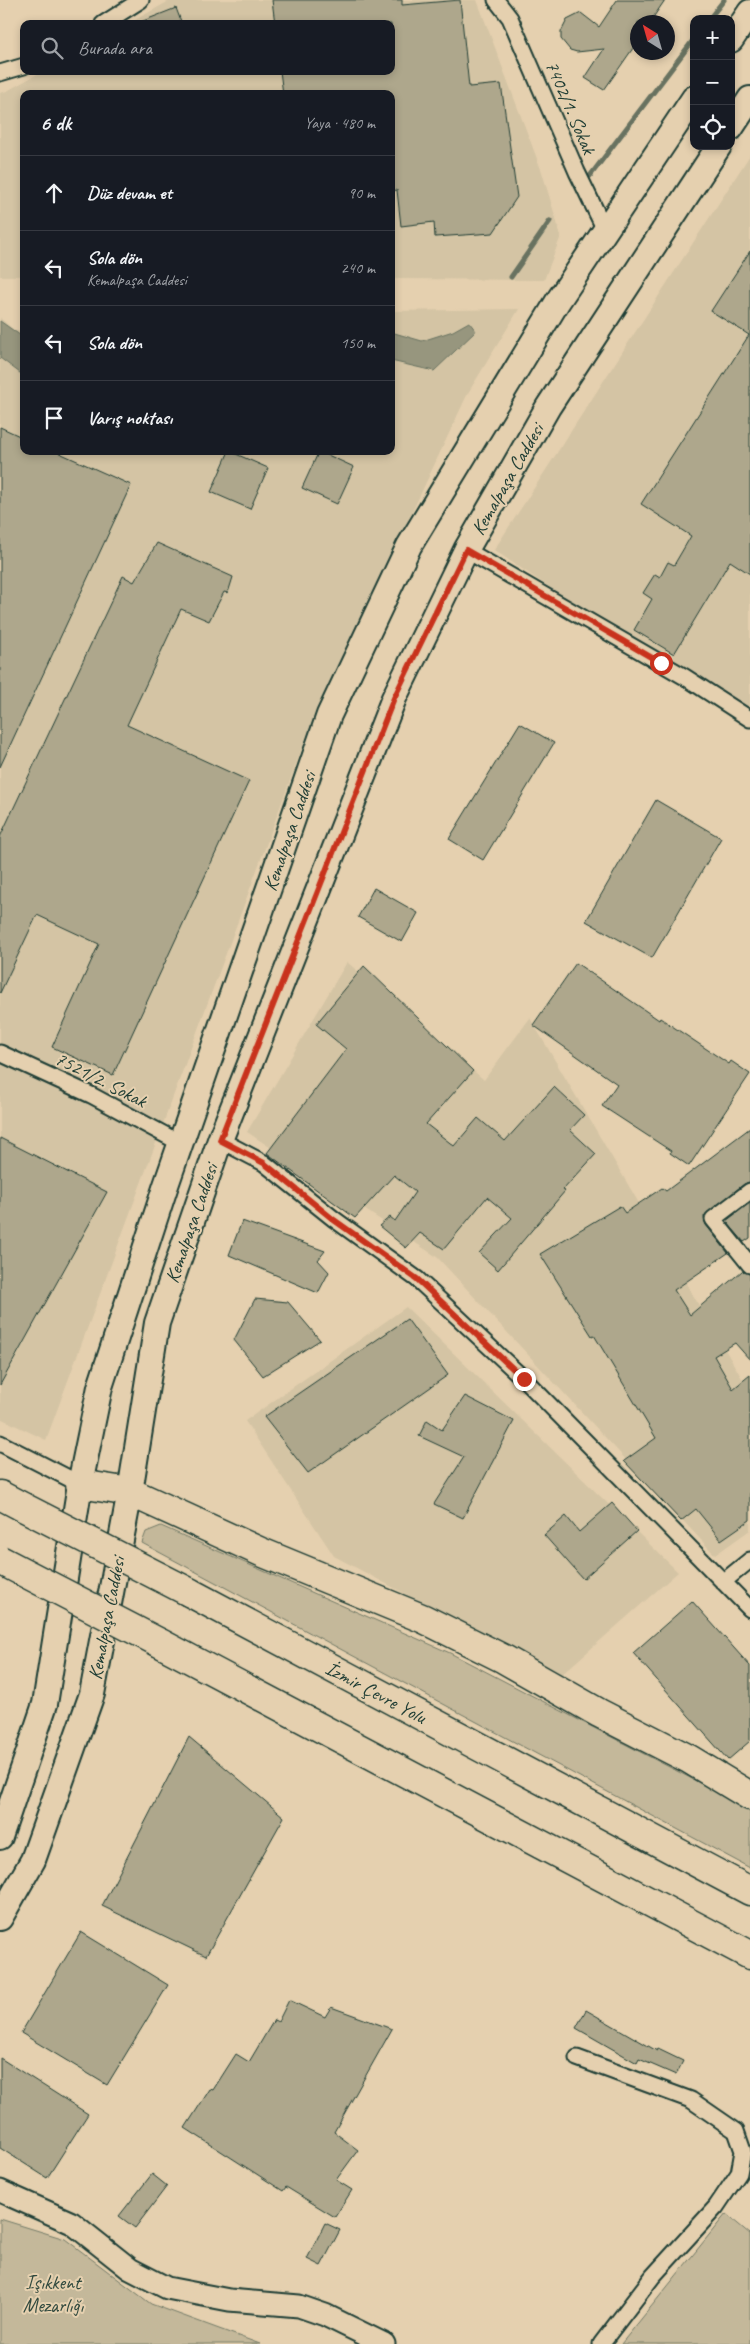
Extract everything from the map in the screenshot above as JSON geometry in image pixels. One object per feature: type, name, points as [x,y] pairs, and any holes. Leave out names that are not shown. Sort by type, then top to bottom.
[{"type":"highway","points":[[80,1484],[130,1492],[261,1552],[424,1619],[504,1659],[599,1713],[689,1759],[750,1796]]},
{"type":"highway","name":"İzmir Çevre Yolu","points":[[11,1501],[189,1592],[750,1891]]},
{"type":"highway","points":[[0,1560],[750,1955]]},
{"type":"main road","points":[[735,34],[750,12]]},
{"type":"main road","points":[[735,122],[750,99]]},
{"type":"main road","name":"Kemalpaşa Caddesi","points":[[0,1837],[45,1704],[80,1484],[100,1387],[165,1188],[182,1144],[329,715],[409,546],[558,301],[690,104]]},
{"type":"main road","name":"Kemalpaşa Caddesi","points":[[0,1918],[33,1860],[92,1694],[130,1492],[157,1323],[220,1140],[394,698],[466,550],[548,407],[716,150]]},
{"type":"main road","points":[[0,2191],[72,2223],[130,2269],[168,2288],[229,2300],[299,2306],[326,2316],[384,2344]]},
{"type":"street","points":[[109,20],[141,0]]},
{"type":"street","name":"7402/1. Sokak","points":[[496,0],[510,18],[577,172],[606,232]]},
{"type":"street","points":[[0,73],[20,67]]},
{"type":"street","points":[[466,550],[685,677],[750,719]]},
{"type":"street","name":"7521/2. Sokak","points":[[0,1053],[91,1095],[182,1144]]},
{"type":"street","points":[[220,1140],[264,1163],[334,1220],[417,1279],[524,1379],[750,1609]]},
{"type":"street","points":[[750,1191],[713,1219],[750,1265]]},
{"type":"street","points":[[0,1443],[80,1484]]},
{"type":"street","points":[[723,1582],[750,1560]]},
{"type":"street","points":[[577,2058],[692,2100],[736,2131],[743,2151],[739,2174],[716,2207],[653,2276],[600,2344]]},
{"type":"shaded area","points":[[171,0],[477,0],[542,172],[561,236],[544,280],[395,279],[395,90],[20,90],[20,276],[0,276],[0,93],[36,75],[395,75],[395,20],[135,20]]},
{"type":"shaded area","points":[[750,155],[750,722],[494,550]]},
{"type":"shaded area","points":[[519,309],[468,393],[305,740],[46,1440],[0,1418],[0,318],[14,330],[20,331],[20,455],[395,455],[395,311]]},
{"type":"shaded area","points":[[0,321],[20,335],[20,373],[0,358]]},
{"type":"shaded area","points":[[469,322],[476,331],[434,371],[395,362],[395,333],[422,341],[453,331]]},
{"type":"shaded area","points":[[347,962],[484,1080],[530,1018],[750,1392],[750,1530],[715,1555],[437,1257],[247,1132]]},
{"type":"shaded area","points":[[406,1307],[678,1572],[560,1676],[334,1556],[245,1421]]},
{"type":"green space","points":[[161,1526],[450,1653],[750,1809],[750,1868],[142,1543],[146,1532]]},
{"type":"green space","points":[[726,2214],[750,2234],[750,2344],[621,2344]]},
{"type":"green space","name":"Işıkkent Mezarlığı","points":[[0,2219],[65,2239],[151,2304],[260,2344],[0,2344]]},
{"type":"building","points":[[272,0],[402,0],[402,5],[460,0],[469,87],[501,84],[517,197],[493,233],[435,237],[434,222],[401,226],[397,190],[395,190],[395,90],[282,90],[281,75],[395,75],[395,20],[274,20]]},
{"type":"building","points":[[617,0],[665,0],[655,15],[630,15],[630,53],[604,90],[585,78],[604,49],[577,52],[570,50],[561,39],[561,32],[567,20],[581,13],[599,27]]},
{"type":"building","points":[[176,8],[180,20],[146,20]]},
{"type":"building","points":[[750,251],[750,574],[730,561],[674,654],[634,630],[652,599],[643,593],[655,574],[660,577],[668,562],[674,565],[691,536],[641,504],[749,335],[711,311]]},
{"type":"building","points":[[0,427],[20,436],[20,455],[64,455],[131,485],[0,767]]},
{"type":"building","points":[[227,455],[238,455],[268,468],[250,509],[211,492]]},
{"type":"building","points":[[317,455],[328,455],[354,467],[337,504],[302,488]]},
{"type":"building","points":[[157,543],[233,577],[228,593],[224,592],[209,621],[181,609],[127,725],[249,781],[113,1075],[52,1047],[99,944],[37,915],[0,993],[0,837],[123,576],[134,582]]},
{"type":"building","points":[[520,723],[554,743],[483,860],[449,839]]},
{"type":"building","points":[[656,800],[721,838],[652,958],[586,921]]},
{"type":"building","points":[[374,888],[418,913],[402,942],[358,917]]},
{"type":"building","points":[[576,963],[659,1020],[660,1018],[729,1064],[731,1061],[750,1074],[689,1166],[670,1153],[671,1151],[602,1106],[617,1084],[533,1025]]},
{"type":"building","points":[[364,966],[473,1071],[426,1124],[454,1146],[478,1118],[505,1141],[554,1087],[584,1115],[570,1130],[596,1154],[563,1190],[565,1191],[498,1270],[479,1253],[512,1218],[487,1197],[444,1249],[420,1233],[406,1248],[379,1226],[390,1217],[395,1221],[415,1192],[394,1175],[355,1218],[267,1153],[346,1049],[316,1024]]},
{"type":"building","points":[[750,1128],[750,1182],[744,1184],[704,1216],[706,1225],[728,1253],[674,1290],[690,1315],[742,1271],[750,1274],[750,1360],[735,1343],[714,1356],[733,1389],[750,1375],[750,1520],[721,1540],[696,1509],[681,1521],[624,1461],[656,1438],[594,1335],[592,1336],[540,1254],[620,1206],[625,1213],[662,1188],[666,1191]]},
{"type":"building","points":[[0,1138],[107,1192],[0,1385]]},
{"type":"building","points":[[750,1203],[750,1238],[744,1242],[726,1221]]},
{"type":"building","points":[[242,1221],[325,1251],[318,1260],[329,1272],[318,1293],[229,1255]]},
{"type":"building","points":[[255,1299],[288,1302],[320,1340],[263,1376],[234,1340]]},
{"type":"building","points":[[407,1319],[448,1375],[308,1473],[264,1417]]},
{"type":"building","points":[[465,1396],[514,1421],[463,1518],[434,1504],[464,1457],[419,1436],[427,1420],[442,1430]]},
{"type":"building","points":[[612,1503],[637,1531],[583,1579],[544,1535],[566,1516],[579,1532]]},
{"type":"building","points":[[692,1601],[750,1666],[750,1741],[728,1760],[633,1653]]},
{"type":"building","points":[[189,1737],[284,1817],[206,1956],[102,1906]]},
{"type":"building","points":[[81,1932],[168,1985],[107,2085],[21,2033]]},
{"type":"building","points":[[289,2000],[325,2017],[331,2007],[392,2029],[334,2132],[358,2150],[336,2180],[352,2190],[335,2217],[286,2187],[283,2191],[185,2128],[210,2089],[213,2090],[236,2054],[249,2062],[274,2020],[278,2022]]},
{"type":"building","points":[[586,2010],[657,2051],[658,2049],[683,2061],[676,2075],[639,2059],[637,2063],[576,2028]]},
{"type":"building","points":[[0,2058],[88,2114],[47,2178],[0,2148]]},
{"type":"building","points":[[152,2174],[167,2186],[135,2228],[119,2216]]},
{"type":"building","points":[[325,2223],[340,2230],[321,2266],[307,2259]]},
{"type":"waterway","points":[[712,15],[724,0]]},
{"type":"waterway","points":[[590,176],[690,44]]},
{"type":"waterway","points":[[511,277],[550,221]]},
{"type":"route","points":[[524,1379],[417,1279],[334,1220],[264,1163],[220,1140],[394,698],[466,550],[661,663]]}]
